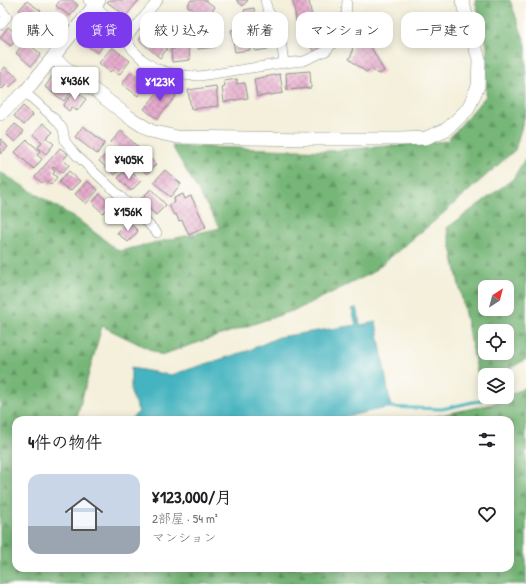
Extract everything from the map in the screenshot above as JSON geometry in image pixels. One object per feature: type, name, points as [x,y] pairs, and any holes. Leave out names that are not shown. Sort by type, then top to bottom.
[{"type":"street","points":[[132,31],[158,0]]},
{"type":"street","points":[[266,0],[268,11],[279,26],[284,63]]},
{"type":"street","points":[[131,48],[142,59],[155,68],[178,74],[200,76],[304,61],[326,51],[339,37],[346,18],[347,0]]},
{"type":"street","points":[[53,58],[129,117],[151,131],[177,137],[309,140],[400,140],[426,138],[446,129],[468,109],[478,86],[479,59],[462,0]]},
{"type":"street","points":[[1,112],[25,92],[53,58],[94,2],[103,12]]},
{"type":"street","points":[[0,8],[7,17],[0,25]]},
{"type":"street","points":[[25,92],[56,120],[63,129],[65,141],[75,154],[158,233]]},
{"type":"green space","points":[[475,0],[510,0],[526,45],[526,112],[515,150],[432,223],[370,274],[298,309],[161,355],[102,326],[77,416],[12,416],[12,572],[514,572],[514,416],[436,416],[492,404],[514,404],[514,393],[526,387],[526,584],[0,584],[0,172],[77,219],[119,251],[220,228],[172,146],[329,151],[447,141],[486,96],[487,45],[485,38],[485,12],[478,12]]},
{"type":"green space","points":[[526,157],[526,359],[511,368],[478,368],[478,375],[447,228],[513,179]]},
{"type":"water","points":[[357,308],[360,325],[376,322],[391,407],[348,416],[134,416],[139,412],[131,393],[131,368],[171,375],[247,351],[279,337],[356,325],[352,309]]},
{"type":"building","points":[[60,0],[72,0],[78,5],[70,16],[68,12],[64,12],[56,6]]},
{"type":"building","points":[[109,0],[139,0],[129,12],[121,12],[107,2]]},
{"type":"building","points":[[191,0],[205,0],[215,7],[211,12],[196,12],[187,6]]},
{"type":"building","points":[[236,0],[248,0],[243,6]]},
{"type":"building","points":[[293,0],[309,0],[311,12],[296,12],[296,20]]},
{"type":"building","points":[[27,1],[41,11],[22,12],[19,10]]},
{"type":"building","points":[[254,8],[255,12],[244,12],[244,10]]},
{"type":"building","points":[[8,27],[12,30],[11,46],[0,38]]},
{"type":"building","points":[[20,48],[34,48],[41,54],[31,66],[16,53]]},
{"type":"building","points":[[91,48],[101,48],[97,53]]},
{"type":"building","points":[[111,48],[130,61],[119,75],[112,70],[110,72],[99,63]]},
{"type":"building","points":[[148,48],[167,49],[160,58]]},
{"type":"building","points":[[188,48],[190,60],[172,62],[171,49]]},
{"type":"building","points":[[234,48],[250,48],[250,50],[235,52]]},
{"type":"building","points":[[255,48],[275,48],[255,51]]},
{"type":"building","points":[[311,48],[319,48],[316,52]]},
{"type":"building","points":[[352,48],[372,48],[384,71],[380,74],[376,73],[372,69],[366,72],[349,59],[352,54]]},
{"type":"building","points":[[5,67],[18,78],[10,87],[7,84],[2,89],[0,87],[0,73]]},
{"type":"building","points":[[310,71],[311,88],[287,90],[286,73]]},
{"type":"building","points":[[131,72],[147,84],[138,96],[122,84]]},
{"type":"building","points":[[54,74],[73,89],[64,101],[45,87]]},
{"type":"building","points":[[280,74],[283,93],[257,97],[254,79]]},
{"type":"building","points":[[237,79],[237,84],[245,83],[248,98],[224,102],[222,87],[225,86],[224,81]]},
{"type":"building","points":[[163,86],[176,96],[157,119],[144,109]]},
{"type":"building","points":[[216,86],[218,106],[191,109],[188,90]]},
{"type":"building","points":[[75,90],[86,99],[77,111],[72,107],[69,111],[63,106]]},
{"type":"building","points":[[23,106],[33,115],[24,125],[14,116]]},
{"type":"building","points":[[43,123],[53,132],[47,138],[54,144],[46,154],[38,147],[42,142],[33,135]]},
{"type":"building","points":[[15,124],[24,131],[15,142],[6,134]]},
{"type":"building","points":[[83,126],[105,143],[97,154],[75,137]]},
{"type":"building","points":[[121,131],[138,147],[128,158],[111,142]]},
{"type":"building","points":[[0,138],[8,147],[0,154]]},
{"type":"building","points":[[27,140],[40,151],[37,155],[42,159],[34,169],[15,152]]},
{"type":"building","points":[[60,148],[68,154],[63,160],[69,165],[62,173],[54,166],[52,168],[55,171],[53,174],[57,177],[51,185],[45,180],[42,183],[35,177]]},
{"type":"building","points":[[109,151],[124,165],[115,175],[99,161]]},
{"type":"building","points":[[143,152],[156,164],[147,174],[134,162]]},
{"type":"building","points":[[127,168],[141,181],[131,191],[118,178]]},
{"type":"building","points":[[165,170],[181,184],[170,197],[154,182]]},
{"type":"building","points":[[69,171],[80,181],[70,191],[59,182]]},
{"type":"building","points":[[87,181],[98,190],[86,204],[75,194]]},
{"type":"building","points":[[151,189],[166,205],[156,215],[140,200]]},
{"type":"building","points":[[100,194],[111,205],[103,213],[92,203]]},
{"type":"building","points":[[183,194],[185,199],[191,196],[206,227],[189,235],[182,220],[179,221],[169,205],[175,202],[174,198]]},
{"type":"building","points":[[128,221],[138,231],[128,242],[117,233]]},
{"type":"waterway","points":[[386,407],[442,409],[478,401]]}]
